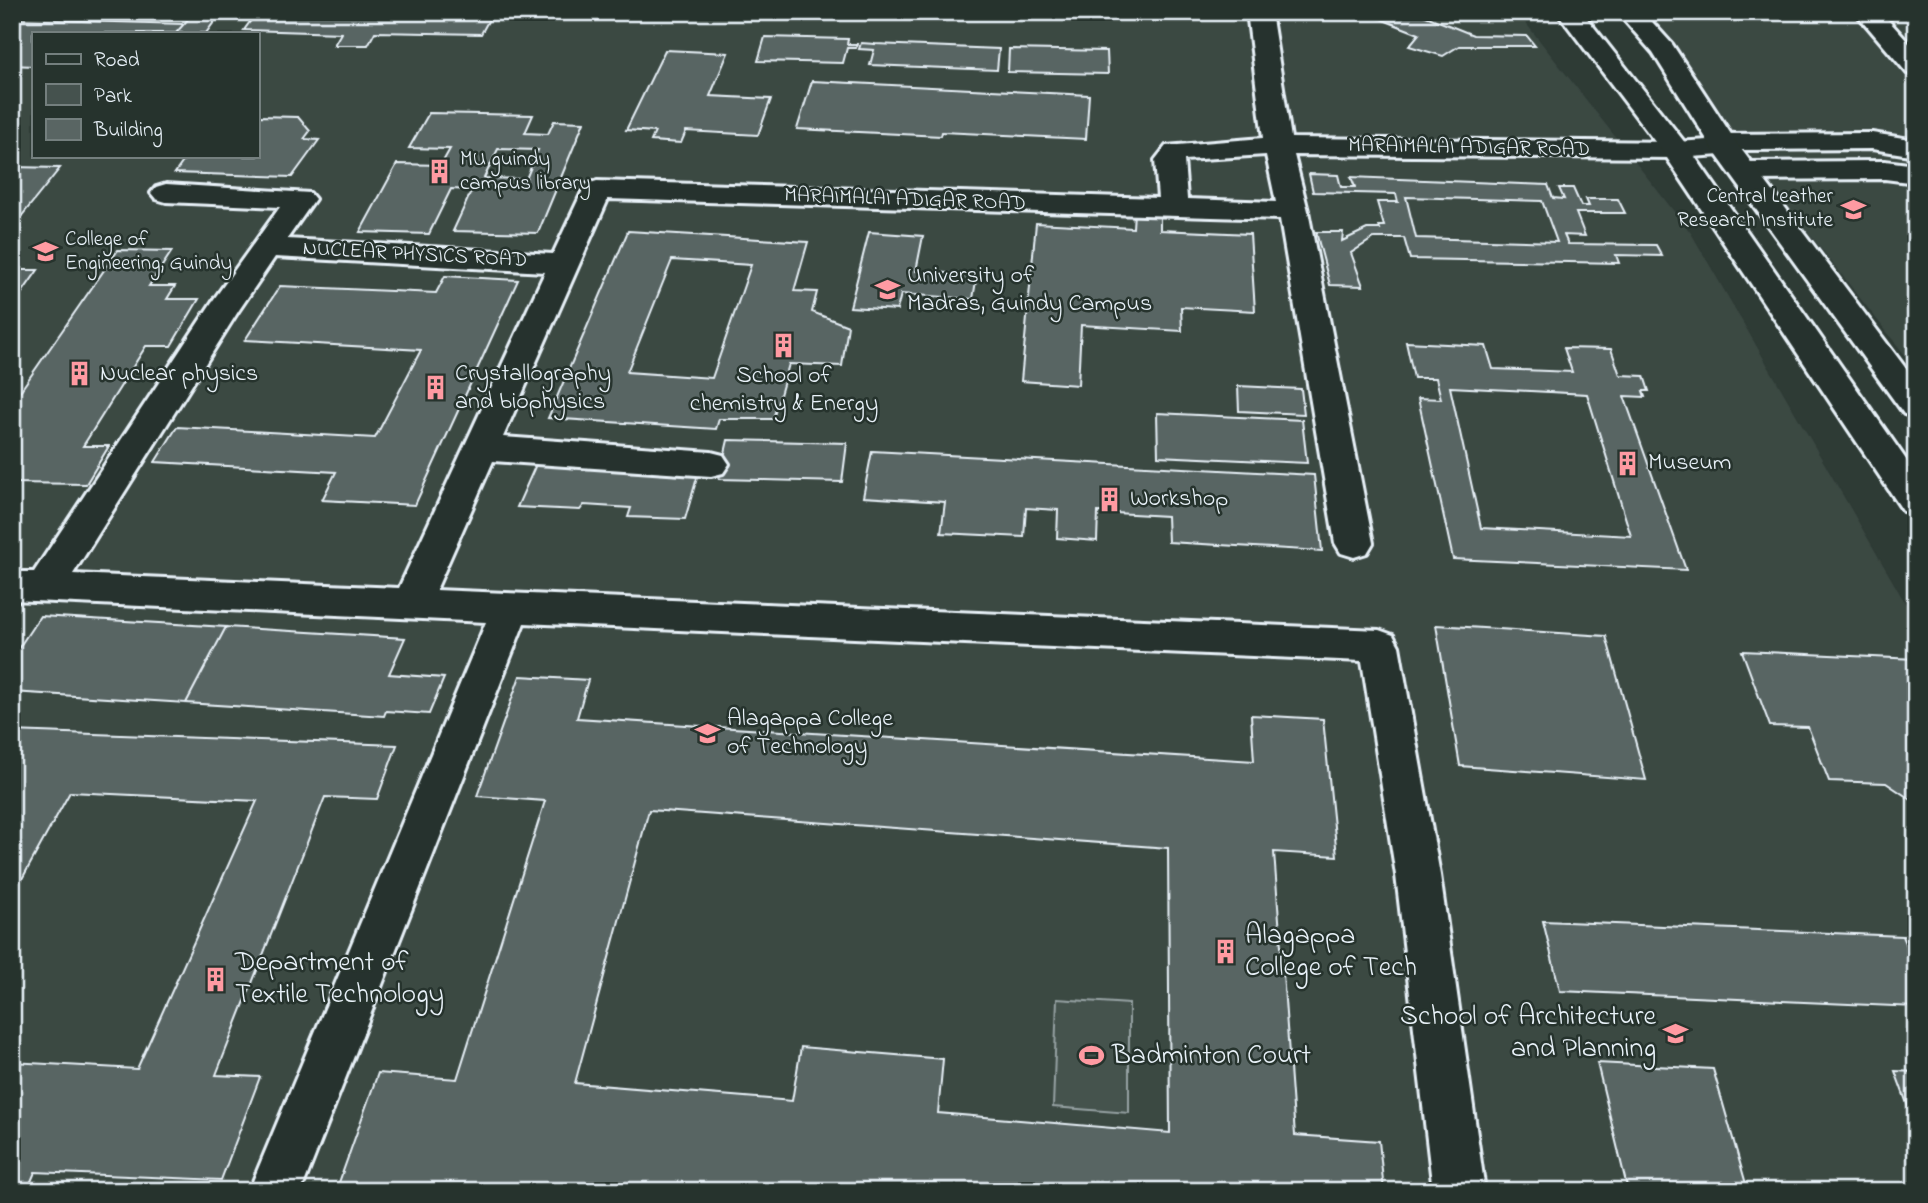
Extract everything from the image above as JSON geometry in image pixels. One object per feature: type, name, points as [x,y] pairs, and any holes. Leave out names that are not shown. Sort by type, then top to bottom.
[{"type":"main road","points":[[1259,12],[1279,146],[1354,543]]},
{"type":"main road","points":[[1569,12],[1676,150],[1916,502]]},
{"type":"main road","points":[[1629,12],[1663,49],[1724,145],[1916,406]]},
{"type":"main road","points":[[1867,12],[1916,67]]},
{"type":"main road","name":"MARAIMALAI ADIGAR ROAD","points":[[1173,208],[1169,160],[1176,152],[1279,146],[1676,150],[1724,145],[1872,141],[1916,148]]},
{"type":"main road","points":[[1744,171],[1885,170],[1916,174]]},
{"type":"main road","name":"MARAIMALAI ADIGAR ROAD","points":[[564,264],[597,190],[1293,211]]},
{"type":"main road","points":[[28,587],[300,199],[166,192]]},
{"type":"main road","name":"NUCLEAR PHYSICS ROAD","points":[[267,247],[564,264]]},
{"type":"main road","points":[[411,604],[564,264]]},
{"type":"main road","points":[[480,448],[711,464]]},
{"type":"main road","points":[[28,587],[1379,646],[1418,875],[1459,1191]]},
{"type":"main road","points":[[275,1191],[511,608]]},
{"type":"shaded area","points":[[12,12],[1517,12],[1691,233],[1911,613],[1916,614],[1916,1191],[12,1191]]},
{"type":"shaded area","name":"Central Leather Research Institute","points":[[1634,12],[1916,12],[1916,369],[1663,49]]},
{"type":"green space","name":"Badminton Court","points":[[1057,999],[1129,1004],[1129,1113],[1053,1107]]},
{"type":"building","points":[[54,12],[126,12],[122,16]]},
{"type":"building","points":[[158,12],[229,12],[225,18],[217,18],[207,32],[177,32],[190,17],[155,16]]},
{"type":"building","points":[[257,12],[493,12],[481,34],[375,32],[368,45],[334,45],[341,33],[244,30]]},
{"type":"building","points":[[1363,12],[1416,12],[1473,35],[1527,36],[1535,46],[1459,46],[1443,56],[1409,46],[1419,34]]},
{"type":"building","points":[[12,19],[184,24],[177,32],[32,32],[32,66],[12,65]]},
{"type":"building","points":[[765,37],[848,39],[847,44],[857,44],[856,48],[847,48],[843,63],[758,61]]},
{"type":"building","points":[[861,43],[999,49],[997,70],[870,65],[874,50],[859,49]]},
{"type":"building","points":[[1009,49],[1107,51],[1108,74],[1008,72]]},
{"type":"building","points":[[665,50],[728,53],[710,96],[771,99],[758,135],[686,131],[681,143],[651,141],[655,132],[626,130]]},
{"type":"building","points":[[812,81],[1089,95],[1086,139],[797,129]]},
{"type":"building","name":"MU guindy campus library","points":[[429,113],[533,115],[525,133],[548,134],[554,121],[584,122],[538,233],[453,231],[472,190],[451,189],[429,234],[360,232],[397,164],[441,165],[450,149],[409,148]],"holes":[[[498,149],[538,150],[526,179],[484,178]]]},
{"type":"building","points":[[259,116],[298,117],[310,131],[304,139],[319,140],[292,177],[175,173],[186,158],[259,158]]},
{"type":"building","points":[[12,167],[60,168],[12,228]]},
{"type":"building","points":[[1309,174],[1338,175],[1341,187],[1355,187],[1351,177],[1548,185],[1553,198],[1564,199],[1559,188],[1573,188],[1581,206],[1589,206],[1586,199],[1618,199],[1625,213],[1576,213],[1585,236],[1564,235],[1568,244],[1656,245],[1662,256],[1616,255],[1619,263],[1410,259],[1404,238],[1374,238],[1351,253],[1363,286],[1330,285],[1316,232],[1343,232],[1342,241],[1367,229],[1380,229],[1379,226],[1384,226],[1377,202],[1398,202],[1396,194],[1313,192]],"holes":[[[1406,197],[1542,201],[1557,242],[1416,238]]]},
{"type":"building","points":[[1134,212],[1160,213],[1160,230],[1250,234],[1255,311],[1181,307],[1182,331],[1081,325],[1078,385],[1021,381],[1036,223],[1133,228]]},
{"type":"building","name":"School of chemistry & Energy","points":[[628,231],[808,242],[794,291],[817,292],[812,312],[848,326],[842,366],[789,364],[773,419],[719,419],[716,429],[548,418]],"holes":[[[672,260],[751,265],[712,378],[627,372]]]},
{"type":"building","points":[[869,232],[923,236],[916,271],[977,275],[973,299],[901,294],[897,310],[850,307]]},
{"type":"building","name":"Nuclear physics","points":[[118,250],[172,251],[149,286],[175,286],[167,299],[199,299],[171,346],[146,346],[83,446],[109,446],[86,484],[12,483],[12,403]]},
{"type":"building","points":[[12,270],[38,270],[12,307]]},
{"type":"building","name":"Crystallography and biophysics","points":[[445,276],[518,280],[415,505],[322,500],[336,472],[155,462],[177,427],[375,438],[421,350],[245,340],[280,286],[436,293]]},
{"type":"building","name":"Museum","points":[[1406,342],[1486,346],[1493,369],[1572,372],[1564,348],[1611,349],[1620,375],[1644,376],[1649,391],[1643,391],[1645,397],[1624,396],[1686,570],[1453,559],[1418,398],[1441,399],[1436,378],[1414,378]],"holes":[[[1450,387],[1587,394],[1631,536],[1481,528]]]},
{"type":"building","points":[[1238,386],[1301,389],[1304,414],[1239,411]]},
{"type":"building","points":[[1157,413],[1302,420],[1307,463],[1158,456]]},
{"type":"building","points":[[728,440],[847,443],[842,482],[719,479]]},
{"type":"building","name":"Workshop","points":[[872,451],[1314,475],[1322,551],[1168,542],[1167,516],[1098,512],[1097,541],[1057,538],[1058,510],[1026,508],[1024,537],[941,533],[945,502],[863,497]]},
{"type":"building","points":[[537,462],[699,471],[685,519],[628,517],[631,508],[584,505],[580,510],[517,507]]},
{"type":"building","points":[[40,616],[226,627],[186,703],[12,692],[12,658]]},
{"type":"building","points":[[1436,625],[1606,636],[1646,780],[1460,766]]},
{"type":"building","points":[[226,627],[405,638],[389,674],[444,678],[429,714],[386,711],[384,716],[186,703]]},
{"type":"building","points":[[1742,651],[1916,659],[1916,803],[1886,783],[1829,781],[1808,727],[1770,726]]},
{"type":"building","name":"Alagappa College of Tech","points":[[520,676],[588,680],[577,718],[1254,761],[1251,715],[1323,719],[1337,856],[1274,852],[1295,1135],[1379,1141],[1384,1191],[336,1191],[378,1073],[457,1079],[545,801],[477,796]],"holes":[[[649,810],[1168,848],[1170,1133],[938,1113],[943,1059],[801,1047],[792,1101],[575,1083]]]},
{"type":"building","name":"Department of Textile Technology","points":[[12,731],[397,745],[377,799],[325,797],[216,1075],[260,1077],[221,1180],[35,1172],[27,1191],[12,1191],[12,1062],[137,1069],[257,801],[70,792],[12,897]]},
{"type":"building","points":[[1543,921],[1903,936],[1916,967],[1916,1007],[1560,991]]},
{"type":"building","points":[[1597,1063],[1713,1069],[1748,1191],[1628,1191]]},
{"type":"building","points":[[1895,1071],[1916,1072],[1916,1127],[1906,1101]]},
{"type":"place","name":"MU guindy campus library","points":[[440,172]]},
{"type":"place","name":"Central Leather Research Institute","points":[[1853,209]]},
{"type":"place","name":"College of Engineering, Guindy","points":[[45,252]]},
{"type":"place","name":"University of Madras, Guindy Campus","points":[[887,290]]},
{"type":"place","name":"School of chemistry & Energy","points":[[784,345]]},
{"type":"place","name":"Nuclear physics","points":[[80,374]]},
{"type":"place","name":"Crystallography and biophysics","points":[[435,388]]},
{"type":"place","name":"Museum","points":[[1628,463]]},
{"type":"place","name":"Workshop","points":[[1110,499]]},
{"type":"place","name":"Alagappa College of Technology","points":[[707,733]]},
{"type":"place","name":"Alagappa College of Tech","points":[[1225,952]]},
{"type":"place","name":"Department of Textile Technology","points":[[215,979]]},
{"type":"place","name":"School of Architecture and Planning","points":[[1676,1033]]},
{"type":"place","name":"Badminton Court","points":[[1092,1056]]}]
